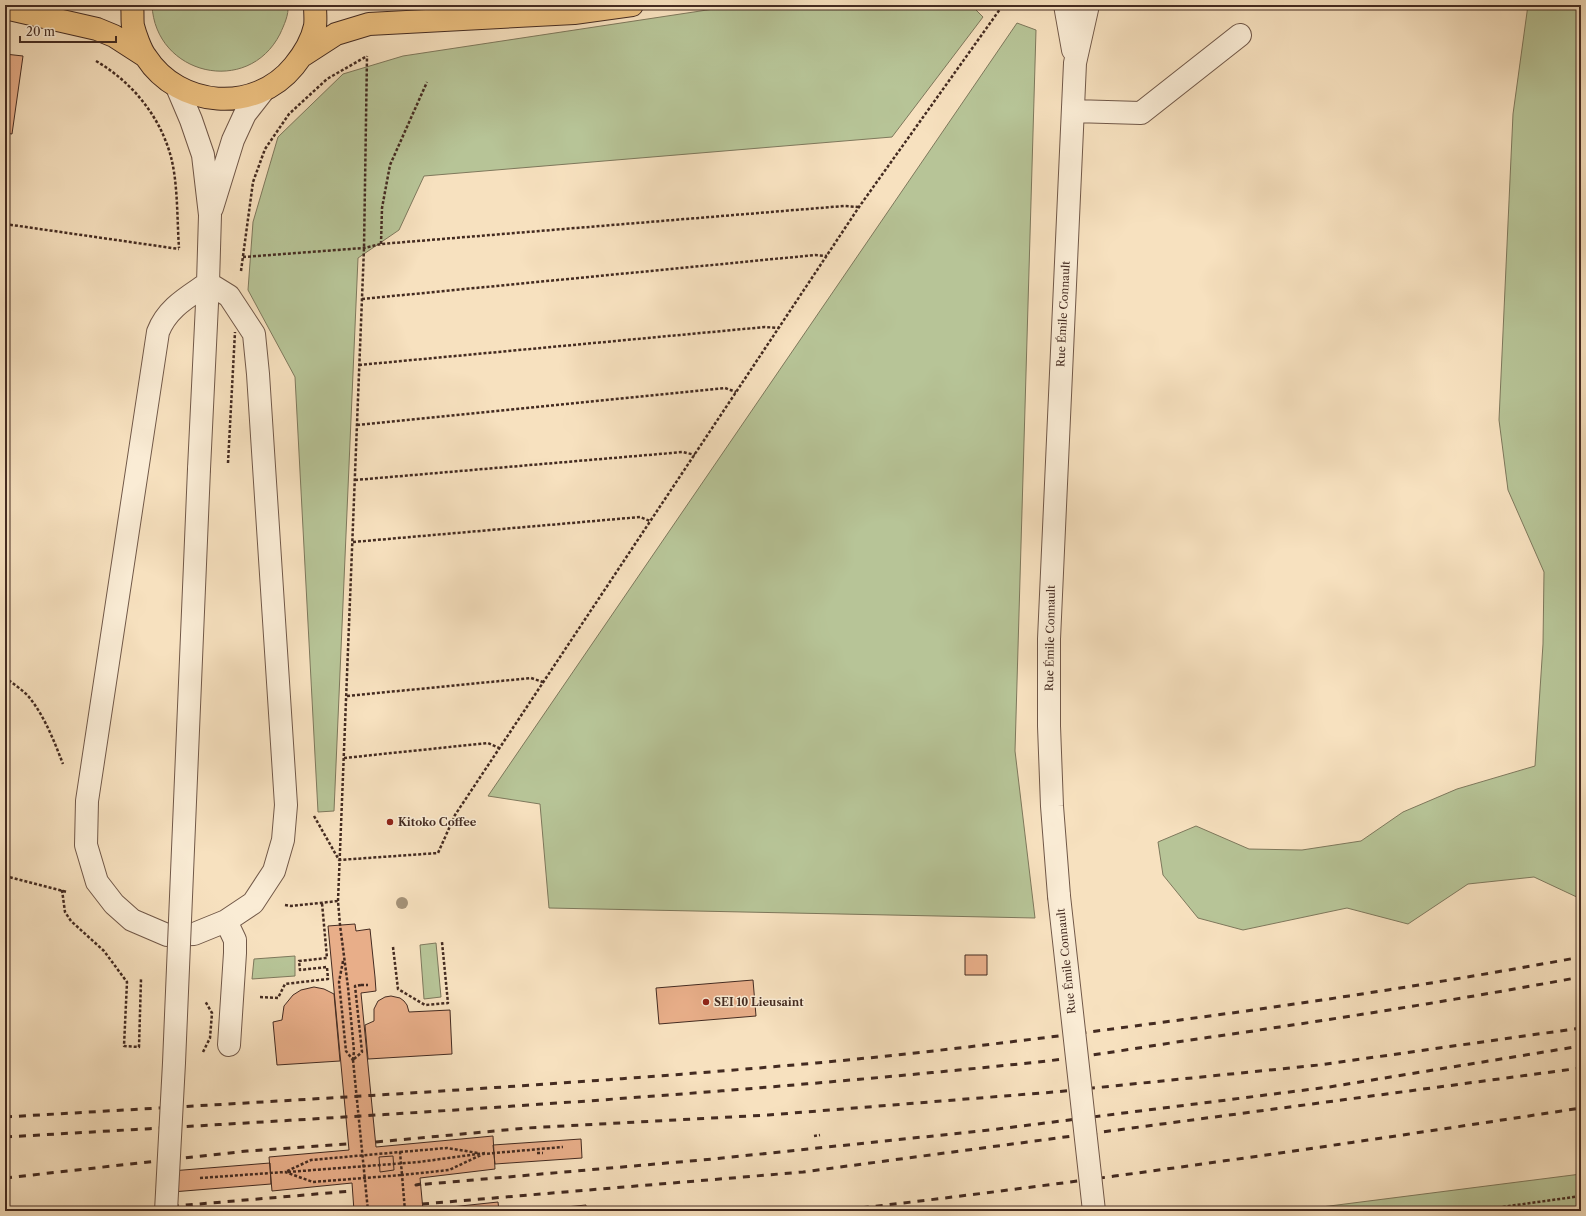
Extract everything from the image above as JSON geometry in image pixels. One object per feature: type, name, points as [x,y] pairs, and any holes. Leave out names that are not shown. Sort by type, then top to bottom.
[{"type":"main road","points":[[132,5],[133,27],[145,56],[159,74],[177,87],[205,98],[235,99],[263,91],[286,76],[302,56],[315,26],[316,5]]},
{"type":"main road","points":[[302,56],[336,34],[369,24],[574,14],[632,5]]},
{"type":"main road","points":[[5,8],[97,29],[114,36],[145,56]]},
{"type":"street","name":"Rue Émile Connault","points":[[1065,5],[1075,63]]},
{"type":"street","name":"Rue Émile Connault","points":[[1088,5],[1075,63],[1049,639],[1049,726],[1052,806],[1059,896],[1094,1211]]},
{"type":"street","points":[[1073,111],[1141,113],[1240,34]]},
{"type":"street","points":[[166,1211],[175,1055],[210,214],[203,155],[192,120],[177,87]]},
{"type":"street","points":[[210,214],[233,140],[245,114],[263,91]]},
{"type":"street","points":[[208,283],[229,296],[254,334],[258,374],[286,805],[283,840],[274,871],[253,903],[226,921],[194,934],[166,935],[132,920],[114,904],[97,882],[86,845],[87,801],[158,332],[167,314],[177,304],[208,283]]},
{"type":"street","points":[[226,921],[235,940],[229,1045]]},
{"type":"path","points":[[339,860],[438,853],[455,815],[650,520],[859,207],[1003,5]]},
{"type":"path","points":[[237,306],[240,290],[242,257],[253,182],[265,149],[294,109],[327,79],[367,56],[364,248],[338,901],[348,987],[368,1211]]},
{"type":"path","points":[[94,60],[121,78],[136,93],[157,122],[165,138],[171,158],[174,180],[179,257]]},
{"type":"path","points":[[381,244],[382,208],[390,166],[427,82]]},
{"type":"path","points":[[242,257],[364,248],[381,244],[836,206],[859,207]]},
{"type":"path","points":[[5,224],[179,249]]},
{"type":"path","points":[[362,299],[816,255],[826,256]]},
{"type":"path","points":[[359,365],[757,328],[779,328]]},
{"type":"path","points":[[357,425],[725,388],[736,392]]},
{"type":"path","points":[[355,480],[683,452],[694,455]]},
{"type":"path","points":[[353,542],[640,517],[650,520]]},
{"type":"path","points":[[5,677],[28,696],[40,712],[54,739],[65,770]]},
{"type":"path","points":[[347,696],[531,678],[543,682]]},
{"type":"path","points":[[344,758],[488,744],[499,748]]},
{"type":"path","points":[[312,813],[339,860]]},
{"type":"path","points":[[5,876],[67,892]]},
{"type":"path","points":[[62,890],[65,912],[71,921],[104,951],[127,982],[124,1046],[139,1047],[142,980]]},
{"type":"path","points":[[278,903],[291,906],[338,901]]},
{"type":"path","points":[[271,998],[278,998],[285,984],[328,979],[327,967],[300,970],[299,961],[327,958],[322,903]]},
{"type":"path","points":[[394,947],[398,989],[425,1005],[448,1003],[442,942]]},
{"type":"path","points":[[344,959],[339,982],[346,1051],[354,1060]]},
{"type":"path","points":[[354,1060],[362,1052],[355,986],[361,985]]},
{"type":"path","points":[[348,987],[368,985]]},
{"type":"path","points":[[814,1136],[820,1135]]},
{"type":"path","points":[[200,1178],[283,1173],[563,1147]]},
{"type":"path","points":[[283,1173],[312,1160],[363,1155],[447,1148],[484,1154]]},
{"type":"path","points":[[400,1152],[405,1211]]},
{"type":"path","points":[[537,1154],[543,1153]]},
{"type":"path","points":[[283,1173],[313,1182],[402,1175],[449,1170],[484,1154]]},
{"type":"path","points":[[1473,1211],[1581,1196]]},
{"type":"green space","points":[[152,5],[288,5],[288,12],[280,34],[265,54],[247,66],[226,71],[205,69],[185,62],[169,48],[157,29]]},
{"type":"green space","points":[[740,5],[971,5],[983,17],[892,137],[424,176],[399,230],[358,258],[334,811],[318,812],[295,377],[248,290],[253,222],[278,137],[343,74],[403,56]]},
{"type":"green space","points":[[1528,5],[1581,5],[1581,899],[1534,877],[1468,884],[1408,924],[1347,908],[1243,930],[1198,918],[1163,875],[1158,842],[1196,826],[1249,849],[1302,850],[1361,841],[1403,812],[1457,789],[1535,766],[1543,644],[1544,572],[1508,490],[1499,420],[1513,114]]},
{"type":"green space","points":[[1017,23],[1036,30],[1015,751],[1035,918],[549,908],[540,804],[488,796]]},
{"type":"green space","points":[[436,943],[441,997],[424,999],[420,945]]},
{"type":"green space","points":[[295,956],[295,976],[252,979],[254,959]]},
{"type":"green space","points":[[1581,1174],[1581,1211],[1298,1211],[1298,1210]]},
{"type":"building","points":[[5,54],[23,56],[12,134],[5,133]]},
{"type":"building","points":[[355,924],[356,931],[370,929],[375,977],[376,991],[361,993],[376,1147],[493,1136],[495,1169],[420,1178],[423,1210],[498,1202],[499,1211],[354,1211],[352,1183],[272,1191],[269,1157],[349,1150],[328,926]]},
{"type":"building","points":[[965,955],[987,955],[987,975],[965,975]]},
{"type":"building","name":"SEI 10 Lieusaint","points":[[753,980],[756,1016],[659,1024],[656,988]]},
{"type":"building","points":[[314,987],[324,989],[334,994],[340,1061],[277,1065],[273,1022],[282,1020],[284,1006],[293,995],[301,990]]},
{"type":"building","points":[[391,996],[400,998],[404,1001],[409,1012],[450,1010],[452,1054],[368,1059],[365,1025],[374,1021],[374,1009],[378,1001],[385,997]]},
{"type":"building","points":[[581,1139],[582,1158],[495,1164],[493,1145]]},
{"type":"building","points":[[393,1156],[394,1170],[380,1172],[379,1157]]},
{"type":"building","points":[[270,1163],[271,1184],[172,1192],[171,1171]]},
{"type":"building","points":[[586,1205],[586,1211],[525,1211]]},
{"type":"railway","points":[[5,1117],[512,1086],[715,1072],[861,1059],[1127,1027],[1275,1007],[1377,992],[1581,957]]},
{"type":"railway","points":[[5,1137],[522,1106],[780,1086],[1038,1062],[1346,1017],[1581,977]]},
{"type":"railway","points":[[376,1142],[527,1128],[768,1115],[1054,1092],[1319,1065],[1581,1028]]},
{"type":"railway","points":[[421,1184],[416,1185],[713,1159],[990,1130],[1329,1087],[1581,1046]]},
{"type":"railway","points":[[422,1204],[803,1172],[1581,1068]]},
{"type":"railway","points":[[834,1211],[1114,1176],[1301,1150],[1581,1108]]},
{"type":"railway","points":[[5,1178],[247,1151],[348,1144]]},
{"type":"railway","points":[[116,1211],[352,1191]]},
{"type":"railway","points":[[344,1211],[354,1210]]},
{"type":"place","name":"Kitoko Coffee","points":[[390,822]]},
{"type":"place","name":"SEI 10 Lieusaint","points":[[706,1002]]}]
